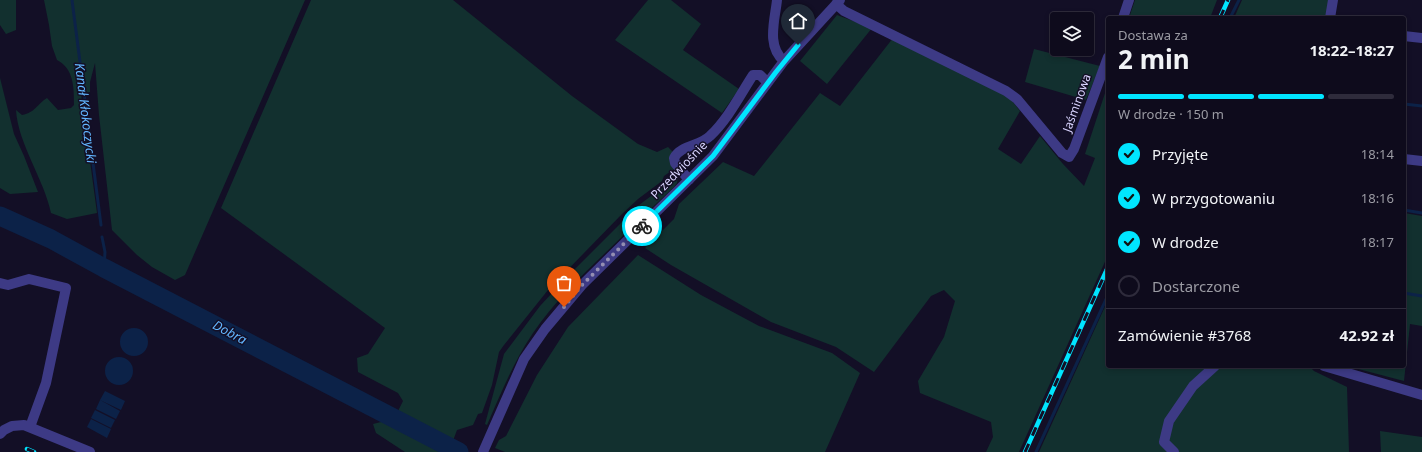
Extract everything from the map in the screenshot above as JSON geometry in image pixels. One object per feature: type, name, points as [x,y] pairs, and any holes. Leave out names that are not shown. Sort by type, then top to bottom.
[{"type":"street","points":[[777,0],[772,39],[775,49],[780,58],[784,61]]},
{"type":"street","points":[[1330,16],[1333,0]]},
{"type":"street","points":[[1123,16],[1129,1]]},
{"type":"street","name":"Przedwiośnie","points":[[485,448],[524,359],[545,330],[582,285],[713,156],[784,61],[838,2]]},
{"type":"street","name":"Jaśminowa","points":[[838,2],[844,11],[1006,91],[1017,99],[1062,153],[1069,157],[1074,149],[1106,62]]},
{"type":"street","points":[[1406,36],[1422,38]]},
{"type":"street","points":[[689,180],[675,163],[674,158],[677,154],[682,150],[703,142],[709,137],[718,127],[753,75],[760,75],[768,82]]},
{"type":"street","points":[[1406,159],[1422,161]]},
{"type":"street","points":[[0,283],[8,285],[29,280],[66,288],[46,383],[30,427]]},
{"type":"street","points":[[1174,452],[1164,442],[1169,421],[1193,386],[1213,368]]},
{"type":"street","points":[[1331,368],[1422,395]]},
{"type":"street","points":[[0,434],[12,426],[24,425],[90,452]]},
{"type":"green space","points":[[0,0],[16,0],[16,30],[6,34],[0,25]]},
{"type":"green space","points":[[44,0],[305,0],[185,275],[175,280],[152,267],[137,255],[112,230],[99,115],[95,63],[90,82],[90,92],[81,94],[97,213],[67,219],[51,213],[43,187],[21,136],[16,110],[22,115],[27,114],[47,98],[58,110],[71,108],[74,105],[72,79],[67,68],[57,60],[52,46]]},
{"type":"green space","points":[[311,0],[453,0],[572,96],[638,144],[657,152],[668,147],[674,153],[674,169],[664,176],[662,181],[638,199],[621,215],[548,290],[504,345],[499,352],[492,385],[482,413],[478,414],[473,425],[457,430],[453,443],[397,413],[403,401],[398,393],[358,372],[357,358],[368,354],[385,328],[221,208]]},
{"type":"green space","points":[[648,0],[671,0],[701,24],[683,50],[739,89],[722,113],[615,40]]},
{"type":"green space","points":[[1135,0],[1217,0],[1211,16],[1130,16]]},
{"type":"green space","points":[[1242,0],[1330,0],[1326,16],[1235,16]]},
{"type":"green space","points":[[837,15],[872,28],[827,84],[800,61]]},
{"type":"green space","points":[[893,38],[1009,97],[1020,111],[998,149],[1021,164],[1040,136],[1063,164],[1084,186],[1095,158],[1085,154],[1106,90],[1106,259],[1019,452],[986,452],[993,437],[991,422],[920,393],[918,381],[944,337],[955,301],[944,290],[931,296],[874,372],[836,347],[771,322],[671,265],[645,248],[674,219],[679,204],[723,162],[754,176],[820,93],[840,106]]},
{"type":"green space","points":[[1034,49],[1050,53],[1050,56],[1061,56],[1100,66],[1086,100],[1025,82]]},
{"type":"green space","points":[[0,78],[14,134],[38,192],[10,194],[0,188]]},
{"type":"green space","points":[[678,176],[677,183],[674,187],[582,275],[548,313],[533,333],[520,355],[487,425],[485,424],[504,354],[540,306],[639,205]]},
{"type":"green space","points":[[1406,213],[1422,216],[1422,326],[1410,324],[1406,362]]},
{"type":"green space","points":[[638,255],[701,295],[759,326],[832,353],[860,373],[825,452],[505,452],[495,448],[499,440],[506,436],[537,375],[568,327]]},
{"type":"green space","points":[[1106,304],[1106,368],[1311,368],[1314,371],[1347,387],[1349,452],[1039,452]]},
{"type":"green space","points":[[1355,368],[1405,368],[1404,381]]},
{"type":"green space","points":[[385,421],[439,452],[405,452],[376,433],[373,424]]},
{"type":"green space","points":[[1380,431],[1422,437],[1422,452],[1381,452]]},
{"type":"water","points":[[134,328],[140,329],[144,332],[147,336],[147,348],[144,352],[140,355],[134,356],[128,355],[124,352],[121,348],[120,342],[121,336],[124,332],[128,329]]},
{"type":"water","points":[[119,357],[125,358],[129,361],[132,365],[132,377],[129,381],[125,384],[119,385],[113,384],[109,381],[106,377],[105,371],[106,365],[109,361],[113,358]]},
{"type":"water","points":[[105,391],[125,401],[121,410],[100,400]]},
{"type":"water","points":[[100,400],[120,411],[116,419],[96,409]]},
{"type":"water","points":[[95,410],[115,420],[111,428],[91,418]]},
{"type":"water","points":[[91,419],[111,429],[107,438],[87,427]]},
{"type":"waterway","name":"Kanał Kłokoczycki","points":[[72,0],[101,225]]},
{"type":"waterway","points":[[1231,16],[1239,0]]},
{"type":"waterway","points":[[1406,104],[1422,106]]},
{"type":"waterway","points":[[1406,210],[1422,213]]},
{"type":"waterway","name":"Dobra","points":[[0,216],[51,239],[459,452]]},
{"type":"waterway","name":"Kanał Kłokoczycki","points":[[102,237],[105,252],[104,268]]},
{"type":"waterway","points":[[1406,293],[1422,296]]},
{"type":"waterway","points":[[1036,452],[1106,299]]},
{"type":"railway","points":[[1221,16],[1228,0]]},
{"type":"railway","points":[[1025,452],[1106,271]]},
{"type":"railway","points":[[27,449],[34,452]]},
{"type":"way so far","points":[[564,307],[582,285],[642,226]]},
{"type":"route","points":[[642,226],[713,156],[784,61],[798,45]]}]
